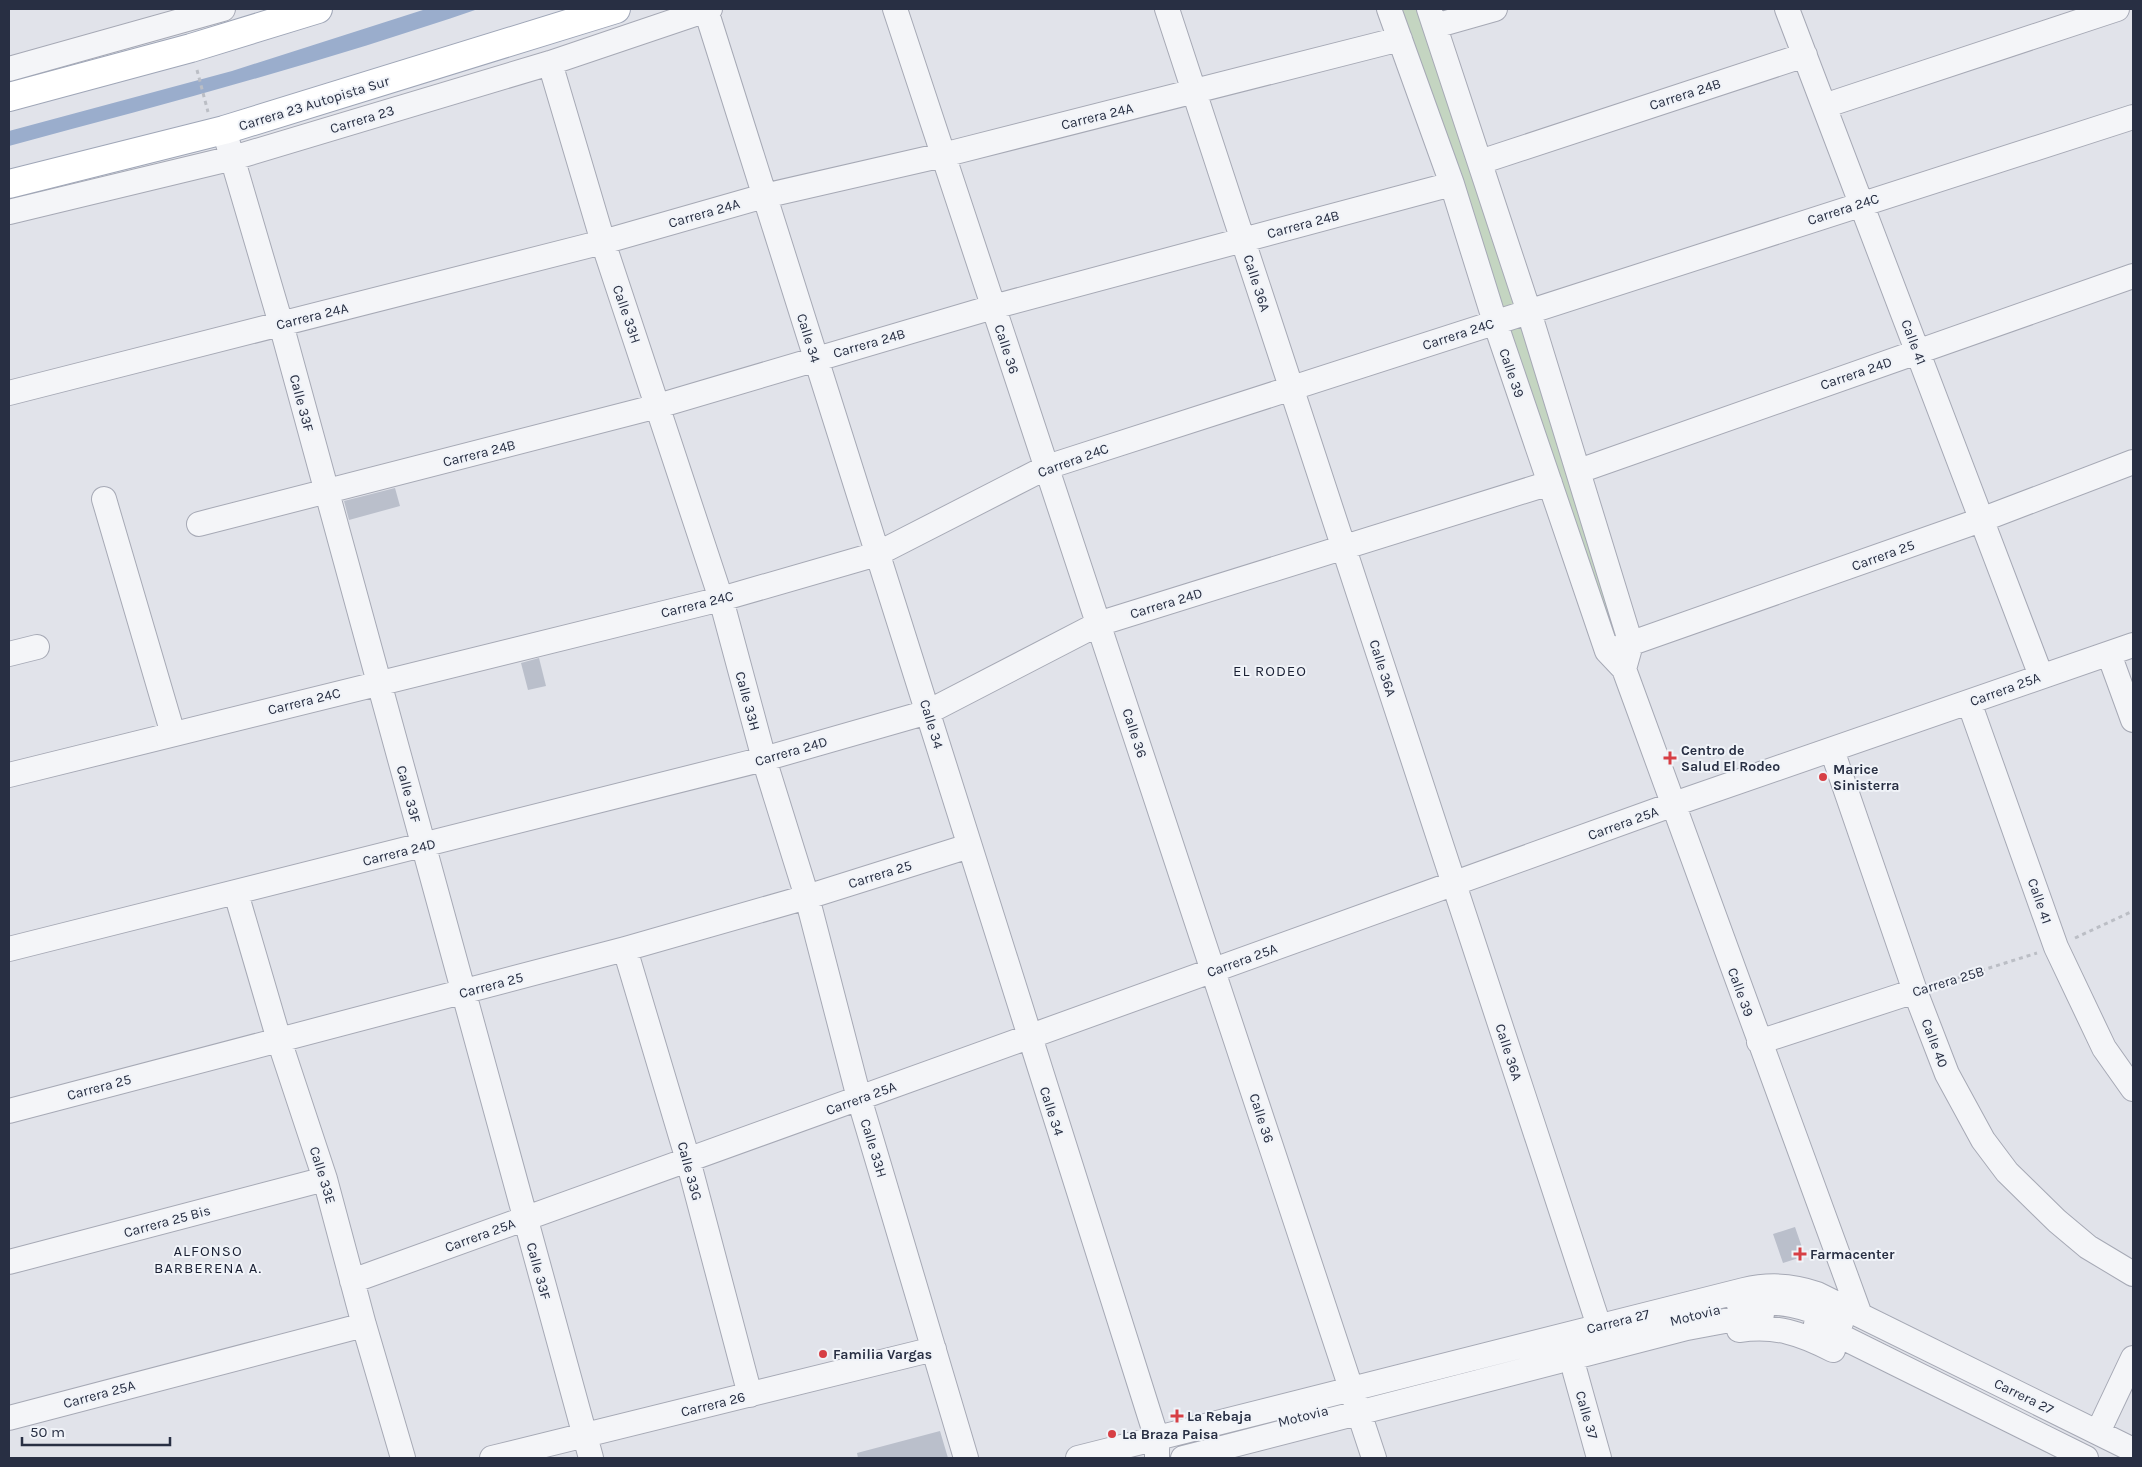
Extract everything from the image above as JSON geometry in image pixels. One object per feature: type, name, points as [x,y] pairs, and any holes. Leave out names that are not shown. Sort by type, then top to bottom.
[{"type":"main road","points":[[9,97],[199,55],[318,9]]},
{"type":"main road","name":"Carrera 23 Autopista Sur","points":[[9,184],[616,9]]},
{"type":"street","points":[[9,69],[199,12],[223,9]]},
{"type":"street","name":"Carrera 23","points":[[9,212],[233,158],[550,63],[708,9]]},
{"type":"street","name":"Calle 34","points":[[708,9],[815,359],[1162,1454]]},
{"type":"street","name":"Calle 36","points":[[895,9],[1374,1458]]},
{"type":"street","name":"Calle 36A","points":[[1167,9],[1599,1326]]},
{"type":"street","name":"Calle 39","points":[[1389,9],[1452,184],[1495,322],[1607,651],[1624,669],[1860,1315]]},
{"type":"street","points":[[1495,9],[1432,17],[1529,312],[1631,644],[1624,669]]},
{"type":"street","name":"Calle 41","points":[[1787,9],[2041,676]]},
{"type":"street","points":[[1824,106],[2079,15],[2117,9]]},
{"type":"street","points":[[199,12],[199,55]]},
{"type":"street","name":"Carrera 24A","points":[[9,393],[603,242],[764,196],[943,155],[1400,39]]},
{"type":"street","name":"Carrera 24B","points":[[1480,162],[1805,55]]},
{"type":"street","name":"Calle 33H","points":[[550,63],[603,242],[721,599],[764,759],[807,897],[859,1098],[966,1458]]},
{"type":"street","name":"Carrera 24C","points":[[9,775],[721,599],[877,554],[1047,468],[1861,203],[2133,117]]},
{"type":"street","name":"Calle 33F","points":[[217,123],[233,158],[281,324],[591,1458]]},
{"type":"street","name":"Carrera 24B","points":[[199,524],[658,406],[993,307],[1452,184]]},
{"type":"street","name":"Carrera 24D","points":[[1579,471],[2133,276]]},
{"type":"street","name":"Carrera 25","points":[[1631,644],[1981,520],[2133,462]]},
{"type":"street","name":"Carrera 24D","points":[[9,949],[764,759],[928,712],[1098,624],[1344,549],[1550,483]]},
{"type":"street","points":[[104,499],[173,734]]},
{"type":"street","points":[[1607,651],[1631,644]]},
{"type":"street","name":"Carrera 25A","points":[[352,1281],[1674,804],[2133,645]]},
{"type":"street","points":[[9,654],[37,646]]},
{"type":"street","points":[[2109,654],[2133,720]]},
{"type":"street","name":"Calle 41","points":[[1969,702],[2056,947],[2104,1048],[2133,1089]]},
{"type":"street","name":"Calle 40","points":[[1832,750],[1915,991],[1947,1074],[1983,1140],[2007,1172],[2057,1221],[2088,1246],[2133,1274]]},
{"type":"street","name":"Carrera 25","points":[[9,1111],[625,950],[807,897],[969,846]]},
{"type":"street","name":"Calle 33E","points":[[236,893],[279,1040],[325,1179],[364,1325],[403,1458]]},
{"type":"street","name":"Calle 33G","points":[[625,950],[688,1160],[750,1395]]},
{"type":"street","name":"Carrera 25B","points":[[1759,1042],[1915,991]]},
{"type":"street","name":"Carrera 25 Bis","points":[[9,1262],[325,1179]]},
{"type":"street","name":"Carrera 27","points":[[1242,1458],[1358,1408],[1599,1326],[1744,1290],[1772,1286],[1793,1287],[1817,1294],[2133,1450]]},
{"type":"street","name":"Motovia","points":[[1358,1408],[1723,1307],[1757,1302],[1788,1303],[1819,1312],[2114,1458]]},
{"type":"street","name":"Motovia","points":[[1162,1454],[1713,1322],[1759,1314],[1778,1314],[1815,1323],[2086,1458]]},
{"type":"street","name":"Carrera 25A","points":[[9,1418],[364,1325]]},
{"type":"street","name":"Carrera 27","points":[[1078,1458],[1162,1454],[1358,1408],[1575,1372],[1731,1331],[1768,1328],[1807,1336],[2049,1458]]},
{"type":"street","name":"Carrera 26","points":[[492,1458],[934,1349]]},
{"type":"street","points":[[2098,1432],[2133,1358]]},
{"type":"street","name":"Calle 37","points":[[1575,1372],[1599,1458]]},
{"type":"path","points":[[199,55],[217,123]]},
{"type":"path","name":"Carrera 25B","points":[[1915,991],[2056,947],[2133,911]]},
{"type":"green space","points":[[1389,9],[1429,9],[1631,644],[1607,651]]},
{"type":"water","points":[[426,9],[478,9],[303,65],[9,146],[9,131],[232,71]]},
{"type":"building","points":[[395,488],[400,506],[349,520],[344,501]]},
{"type":"building","points":[[539,658],[546,686],[528,690],[521,663]]},
{"type":"building","points":[[1795,1227],[1805,1256],[1783,1263],[1773,1234]]},
{"type":"building","points":[[940,1431],[948,1458],[858,1458],[857,1453]]},
{"type":"place","name":"Centro de Salud El Rodeo","points":[[1670,758]]},
{"type":"place","name":"Marice Sinisterra","points":[[1823,777]]},
{"type":"place","name":"Farmacenter","points":[[1800,1254]]},
{"type":"place","name":"Familia Vargas","points":[[823,1354]]},
{"type":"place","name":"La Rebaja","points":[[1177,1416]]},
{"type":"place","name":"La Braza Paisa","points":[[1112,1434]]},
{"type":"district","name":"EL RODEO","points":[[1270,671]]},
{"type":"district","name":"ALFONSO BARBERENA A.","points":[[208,1260]]}]
